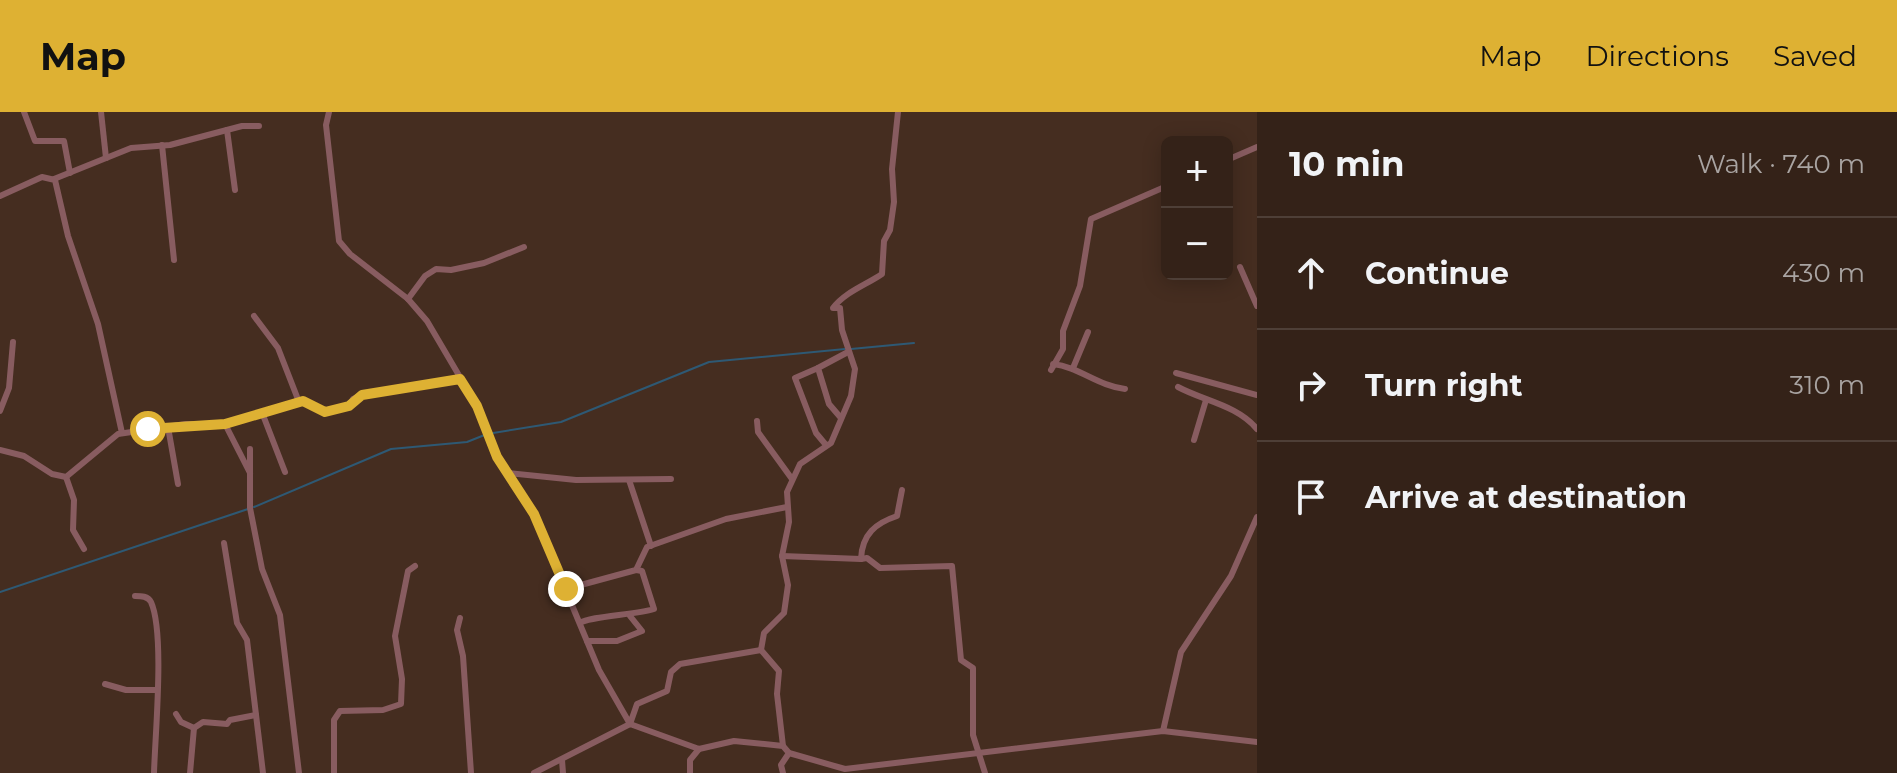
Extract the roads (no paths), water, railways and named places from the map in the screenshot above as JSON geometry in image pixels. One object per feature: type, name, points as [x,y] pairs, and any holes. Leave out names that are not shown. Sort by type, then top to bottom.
[{"type":"street","points":[[24,112],[35,141],[64,141],[70,173]]},
{"type":"street","points":[[101,112],[106,158]]},
{"type":"street","points":[[329,112],[326,125],[339,241],[350,254],[408,299],[427,321],[477,406],[497,457],[534,514],[599,670],[630,724],[699,749],[734,741],[783,746]]},
{"type":"street","points":[[761,650],[764,633],[784,613],[788,585],[782,556],[789,522],[787,492],[800,464],[826,445],[847,412],[855,374],[840,308],[833,308],[847,294],[869,285],[882,274],[884,241],[894,202],[892,169],[898,112]]},
{"type":"street","points":[[0,196],[42,177],[54,179],[131,148],[259,126]]},
{"type":"street","points":[[227,130],[235,190]]},
{"type":"street","points":[[162,145],[174,260]]},
{"type":"street","points":[[1233,157],[1257,147]]},
{"type":"street","points":[[54,179],[68,236],[98,324],[122,433]]},
{"type":"street","points":[[1125,389],[1107,386],[1073,368],[1052,367],[1063,349],[1063,331],[1080,286],[1091,219],[1161,189]]},
{"type":"street","points":[[408,299],[425,276],[436,269],[451,270],[484,263],[524,247]]},
{"type":"street","points":[[1240,267],[1257,306]]},
{"type":"street","points":[[254,316],[278,348],[299,402]]},
{"type":"street","points":[[1073,368],[1088,332]]},
{"type":"street","points":[[0,411],[13,342]]},
{"type":"street","points":[[826,445],[816,433],[795,378],[848,352]]},
{"type":"street","points":[[818,368],[829,404],[841,418]]},
{"type":"street","points":[[1176,373],[1257,395]]},
{"type":"street","points":[[66,477],[108,439],[122,433],[225,424],[299,402],[325,412],[349,406],[362,395],[460,379]]},
{"type":"street","points":[[1178,387],[1222,404],[1257,429]]},
{"type":"street","points":[[1194,440],[1206,410],[1206,400]]},
{"type":"street","points":[[263,415],[285,472]]},
{"type":"street","points":[[757,421],[758,432],[792,479]]},
{"type":"street","points":[[225,424],[251,473]]},
{"type":"street","points":[[168,427],[178,484]]},
{"type":"street","points":[[250,449],[250,508],[262,569],[280,615],[299,773]]},
{"type":"street","points":[[0,450],[24,456],[52,474],[66,477]]},
{"type":"street","points":[[507,473],[576,480],[671,479]]},
{"type":"street","points":[[66,477],[74,500],[71,523],[84,549]]},
{"type":"street","points":[[629,480],[651,546]]},
{"type":"street","points":[[861,559],[867,535],[879,522],[897,516],[902,490]]},
{"type":"street","points":[[636,570],[651,546],[726,519],[751,512],[775,512],[787,507]]},
{"type":"street","points":[[1163,731],[1181,652],[1231,576],[1257,517]]},
{"type":"street","points":[[224,543],[237,623],[247,640],[263,773]]},
{"type":"street","points":[[782,556],[867,558],[880,568],[952,566],[961,660],[973,668],[973,735],[985,773]]},
{"type":"street","points":[[334,773],[334,720],[340,711],[383,710],[401,704],[402,679],[395,636],[408,571],[415,566]]},
{"type":"street","points":[[566,589],[642,571],[654,609],[630,616],[588,617],[580,623]]},
{"type":"street","points":[[135,596],[151,601],[159,672],[154,773]]},
{"type":"street","points":[[587,641],[617,641],[642,631],[630,616]]},
{"type":"street","points":[[460,618],[457,630],[463,656],[471,773]]},
{"type":"street","points":[[534,773],[630,724],[637,704],[667,691],[671,672],[680,664],[761,650]]},
{"type":"street","points":[[761,650],[779,671],[777,694],[783,746],[789,753],[845,769],[1163,731],[1257,742]]},
{"type":"street","points":[[105,684],[126,690],[156,690]]},
{"type":"street","points":[[176,714],[181,722],[194,728]]},
{"type":"street","points":[[194,728],[203,722],[227,724],[230,720],[256,715]]},
{"type":"street","points":[[190,773],[194,728]]},
{"type":"street","points":[[690,773],[690,760],[699,749]]},
{"type":"street","points":[[783,773],[781,765],[789,753]]},
{"type":"street","points":[[562,760],[563,773]]},
{"type":"waterway","points":[[851,349],[914,343]]},
{"type":"waterway","points":[[254,507],[391,449],[467,442],[487,434],[561,422],[709,362],[845,349]]},
{"type":"waterway","points":[[0,592],[248,509]]}]
